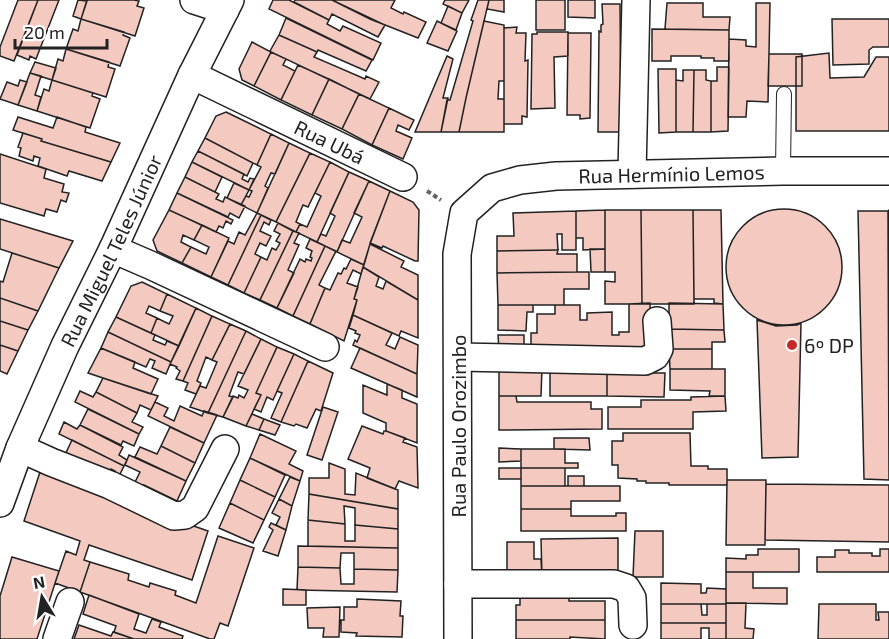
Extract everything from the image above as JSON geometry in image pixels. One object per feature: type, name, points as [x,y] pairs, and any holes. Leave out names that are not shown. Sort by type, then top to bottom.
[{"type":"street","points":[[194,0],[227,5]]},
{"type":"street","points":[[632,174],[636,0]]},
{"type":"street","name":"Rua Miguel Teles Júnior","points":[[0,503],[20,448],[65,346],[227,5]]},
{"type":"street","name":"Rua Ubá","points":[[192,75],[403,177]]},
{"type":"street","name":"Rua Hermínio Lemos","points":[[464,213],[492,188],[520,180],[556,176],[889,171]]},
{"type":"street","name":"Rua Paulo Orozimbo","points":[[458,639],[457,254],[464,213]]},
{"type":"street","points":[[113,249],[325,347]]},
{"type":"street","points":[[458,357],[645,361],[655,356],[659,349],[657,321]]},
{"type":"street","points":[[20,448],[110,485],[174,516],[185,515],[195,508],[225,449]]},
{"type":"street","points":[[458,584],[614,584],[626,588],[632,598],[633,625]]},
{"type":"street","points":[[57,639],[70,602]]},
{"type":"lane","points":[[783,171],[784,94]]},
{"type":"path","points":[[403,177],[464,213]]},
{"type":"building","points":[[18,0],[38,0],[14,61],[0,56],[0,47]]},
{"type":"building","points":[[38,0],[59,0],[36,59],[30,56],[29,60],[17,55]]},
{"type":"building","points":[[78,0],[87,1],[81,19],[73,16]]},
{"type":"building","points":[[87,0],[139,1],[137,6],[144,8],[135,36],[81,19]]},
{"type":"building","points":[[273,0],[289,0],[329,20],[327,24],[340,31],[343,26],[381,43],[373,60],[269,9]]},
{"type":"building","points":[[295,0],[332,0],[385,25],[378,37],[332,14],[329,20],[294,2]]},
{"type":"building","points":[[332,0],[395,0],[391,8],[426,22],[418,38],[370,19]]},
{"type":"building","points":[[445,0],[469,0],[462,13],[443,4]]},
{"type":"building","points":[[478,0],[489,0],[459,132],[441,132],[447,100],[450,100]]},
{"type":"building","points":[[489,0],[504,0],[504,12],[487,9]]},
{"type":"building","points":[[536,0],[565,0],[565,30],[536,30]]},
{"type":"building","points":[[568,0],[595,0],[595,18],[568,17]]},
{"type":"building","points":[[667,3],[703,3],[703,17],[730,17],[729,30],[665,29]]},
{"type":"building","points":[[756,3],[770,3],[768,102],[747,101],[746,117],[728,117],[729,39],[746,40],[746,46],[756,47]]},
{"type":"building","points":[[602,4],[620,4],[621,132],[598,132],[599,31],[601,32],[603,24]]},
{"type":"building","points":[[448,6],[462,13],[456,30],[441,23]]},
{"type":"building","points":[[286,18],[372,60],[366,71],[279,35]]},
{"type":"building","points":[[81,19],[124,32],[123,35],[130,38],[120,66],[66,49],[73,29],[78,31]]},
{"type":"building","points":[[832,19],[889,19],[889,47],[873,47],[869,50],[869,64],[833,65]]},
{"type":"building","points":[[437,21],[457,31],[448,51],[427,43]]},
{"type":"building","points":[[484,21],[504,25],[504,81],[499,81],[498,99],[504,99],[504,132],[459,132],[466,98]]},
{"type":"building","points":[[517,27],[516,33],[526,33],[527,117],[522,116],[522,124],[504,124],[504,28]]},
{"type":"building","points":[[652,29],[729,30],[729,61],[714,61],[714,58],[701,58],[701,56],[671,56],[671,61],[652,61]]},
{"type":"building","points":[[537,32],[568,32],[568,56],[554,57],[555,108],[531,109],[532,34],[537,34]]},
{"type":"building","points":[[568,33],[591,33],[590,118],[580,119],[580,115],[567,115]]},
{"type":"building","points":[[279,35],[317,52],[314,57],[365,79],[366,76],[379,82],[370,99],[271,52]]},
{"type":"building","points":[[252,42],[271,52],[254,86],[242,80],[239,69]]},
{"type":"building","points":[[66,49],[109,62],[108,67],[115,69],[106,97],[52,80],[58,59],[63,61]]},
{"type":"building","points":[[271,52],[286,59],[283,65],[295,71],[281,100],[254,86]]},
{"type":"building","points":[[829,53],[830,78],[864,77],[876,57],[889,57],[889,131],[796,131],[796,57]]},
{"type":"building","points":[[769,54],[802,54],[802,86],[768,86]]},
{"type":"building","points":[[447,56],[453,59],[443,98],[448,98],[441,132],[415,132]]},
{"type":"building","points":[[35,62],[56,68],[52,80],[30,73]]},
{"type":"building","points":[[298,65],[329,79],[312,115],[281,100]]},
{"type":"building","points":[[717,67],[729,67],[728,131],[711,132],[711,81],[717,81]]},
{"type":"building","points":[[658,69],[676,69],[676,132],[659,133]]},
{"type":"building","points":[[683,70],[694,70],[693,132],[676,132],[676,80],[683,81]]},
{"type":"building","points":[[694,70],[706,70],[706,80],[711,81],[711,132],[693,132]]},
{"type":"building","points":[[30,73],[41,76],[35,95],[41,97],[37,111],[18,105]]},
{"type":"building","points":[[329,79],[359,94],[342,129],[312,115]]},
{"type":"building","points":[[20,80],[27,82],[18,105],[0,99],[7,82],[18,86]]},
{"type":"building","points":[[52,80],[93,93],[92,96],[100,99],[90,128],[37,111],[44,89],[49,91]]},
{"type":"building","points":[[359,94],[389,108],[372,145],[342,129]]},
{"type":"building","points":[[389,108],[414,120],[409,130],[398,125],[396,131],[412,138],[403,159],[372,145]]},
{"type":"building","points":[[226,112],[271,134],[257,165],[205,138],[216,116]]},
{"type":"building","points":[[18,117],[53,128],[57,117],[86,127],[85,132],[120,143],[111,162],[13,130]]},
{"type":"building","points":[[23,133],[42,139],[41,141],[111,162],[102,181],[69,171],[67,176],[38,166],[40,158],[34,156],[33,161],[19,156],[21,148],[18,147]]},
{"type":"building","points":[[271,134],[289,143],[275,174],[271,173],[265,186],[268,188],[257,213],[241,205],[252,191],[249,190],[261,167],[257,165]]},
{"type":"building","points":[[205,138],[253,163],[247,176],[198,151]]},
{"type":"building","points":[[289,143],[310,153],[276,222],[257,213]]},
{"type":"building","points":[[198,151],[244,174],[242,179],[248,182],[250,178],[254,179],[249,190],[192,162]]},
{"type":"building","points":[[310,153],[330,162],[308,207],[303,205],[296,222],[300,224],[296,232],[276,222]]},
{"type":"building","points":[[0,154],[46,169],[44,178],[64,184],[62,192],[69,193],[66,202],[61,200],[57,212],[46,209],[44,216],[0,203]]},
{"type":"building","points":[[192,162],[222,177],[215,192],[185,177]]},
{"type":"building","points":[[330,162],[349,172],[317,242],[296,232],[300,224],[307,227],[321,196],[315,193]]},
{"type":"building","points":[[349,172],[369,181],[337,252],[317,242],[321,234],[326,236],[335,216],[330,213]]},
{"type":"building","points":[[185,177],[219,194],[216,199],[223,202],[225,197],[245,206],[239,218],[230,213],[228,217],[177,193]]},
{"type":"building","points":[[369,181],[390,191],[364,265],[337,252],[342,240],[350,243],[362,217],[354,213]]},
{"type":"building","points":[[234,183],[249,190],[241,205],[227,198]]},
{"type":"building","points":[[390,191],[413,202],[419,210],[418,261],[370,243]]},
{"type":"building","points":[[177,193],[233,220],[231,224],[226,221],[223,228],[219,226],[216,232],[169,210]]},
{"type":"building","points":[[784,209],[806,213],[825,226],[838,245],[842,267],[838,289],[825,308],[806,321],[784,325],[762,321],[743,308],[730,289],[726,267],[730,245],[743,226],[762,213]]},
{"type":"building","points":[[169,210],[202,225],[194,240],[183,235],[181,242],[191,247],[182,263],[157,251],[153,240]]},
{"type":"building","points":[[605,210],[641,210],[642,304],[605,304],[605,281],[615,282],[615,272],[605,272]]},
{"type":"building","points":[[605,210],[605,249],[583,250],[583,238],[576,238],[576,211]]},
{"type":"building","points":[[641,210],[693,210],[694,304],[642,304]]},
{"type":"building","points":[[693,210],[721,210],[723,304],[714,303],[714,299],[694,299]]},
{"type":"building","points":[[889,210],[889,474],[888,211]]},
{"type":"building","points":[[576,211],[576,250],[562,250],[562,234],[557,234],[558,250],[497,251],[497,236],[514,236],[513,213]]},
{"type":"building","points":[[858,211],[888,211],[889,480],[864,479]]},
{"type":"building","points":[[257,213],[261,215],[228,285],[211,277],[228,241],[234,244],[239,232],[245,235]]},
{"type":"building","points":[[261,215],[271,220],[269,225],[264,222],[260,231],[271,236],[266,246],[260,243],[255,254],[261,257],[244,293],[228,285]]},
{"type":"building","points":[[0,219],[73,241],[59,268],[0,249]]},
{"type":"building","points":[[278,223],[293,231],[260,300],[244,293],[261,257],[267,260],[272,248],[276,250],[280,243],[276,241],[280,234],[274,231]]},
{"type":"building","points":[[202,225],[229,238],[211,277],[182,263],[191,247],[206,254],[209,247],[194,240]]},
{"type":"building","points":[[293,231],[299,233],[294,243],[299,245],[288,270],[294,273],[277,308],[260,300]]},
{"type":"building","points":[[310,239],[325,246],[293,316],[277,308],[300,259],[305,262],[306,259],[311,261],[312,251],[306,248]]},
{"type":"building","points":[[370,244],[404,261],[401,267],[418,275],[418,300],[363,267]]},
{"type":"building","points":[[325,246],[336,251],[319,285],[325,288],[310,324],[293,316]]},
{"type":"building","points":[[590,249],[605,249],[605,272],[591,272]]},
{"type":"building","points":[[558,250],[557,254],[577,254],[577,272],[497,273],[497,251]]},
{"type":"building","points":[[12,253],[59,268],[38,311],[0,298],[0,281],[3,282]]},
{"type":"building","points":[[351,259],[364,265],[361,274],[353,270],[347,283],[358,287],[354,299],[357,300],[344,341],[310,324],[325,288],[330,290],[338,273],[341,274],[344,268],[346,269]]},
{"type":"building","points":[[363,267],[379,277],[376,286],[383,289],[386,281],[418,300],[418,338],[401,331],[399,336],[353,315],[357,300],[354,299]]},
{"type":"building","points":[[589,272],[589,289],[564,289],[564,305],[498,305],[497,273]]},
{"type":"building","points":[[142,282],[167,294],[160,311],[149,306],[146,313],[157,318],[151,333],[116,317],[131,286]]},
{"type":"building","points":[[167,294],[196,308],[179,346],[151,333],[157,318],[169,324],[173,316],[160,311]]},
{"type":"building","points":[[0,298],[38,311],[28,330],[0,321]]},
{"type":"building","points":[[650,303],[651,346],[647,351],[531,349],[531,333],[537,333],[537,314],[555,314],[555,305],[580,305],[580,320],[587,320],[587,313],[612,312],[612,335],[619,335],[619,332],[629,332],[629,304]]},
{"type":"building","points":[[669,303],[723,304],[724,330],[669,329]]},
{"type":"building","points":[[498,305],[533,305],[533,312],[527,312],[526,331],[498,330]]},
{"type":"building","points":[[196,308],[212,316],[183,381],[176,379],[180,371],[170,364]]},
{"type":"building","points":[[353,315],[392,333],[386,345],[395,349],[400,337],[418,345],[417,374],[353,345],[360,335],[349,328]]},
{"type":"building","points":[[212,316],[230,324],[212,360],[206,357],[197,381],[201,383],[196,394],[185,390],[188,383],[183,381]]},
{"type":"building","points":[[116,317],[155,335],[153,340],[165,345],[167,341],[179,346],[171,362],[108,332]]},
{"type":"building","points":[[757,320],[776,326],[801,323],[798,457],[762,458]]},
{"type":"building","points":[[0,321],[28,330],[18,351],[0,345]]},
{"type":"building","points":[[230,324],[246,331],[208,413],[190,407],[200,386],[206,388],[217,362],[212,360]]},
{"type":"building","points":[[669,329],[724,330],[725,342],[712,342],[712,349],[669,349]]},
{"type":"building","points":[[246,331],[261,339],[244,374],[238,372],[229,396],[233,397],[223,417],[208,413]]},
{"type":"building","points":[[108,332],[171,362],[166,374],[152,368],[155,361],[150,359],[146,367],[101,348]]},
{"type":"building","points":[[498,335],[524,335],[524,350],[499,350]]},
{"type":"building","points":[[261,339],[277,347],[256,393],[261,395],[246,426],[223,417],[233,396],[238,398],[239,395],[244,398],[248,390],[238,386]]},
{"type":"building","points":[[0,345],[18,351],[7,374],[0,371]]},
{"type":"building","points":[[277,347],[294,354],[273,400],[267,397],[261,412],[254,409],[261,395],[256,393]]},
{"type":"building","points":[[101,348],[135,362],[133,368],[158,379],[151,394],[88,373]]},
{"type":"building","points":[[360,348],[417,374],[417,397],[351,368]]},
{"type":"building","points":[[669,349],[712,349],[712,369],[670,369]]},
{"type":"building","points":[[294,354],[308,361],[281,422],[271,418],[282,393],[277,391]]},
{"type":"building","points":[[308,361],[333,373],[321,411],[316,409],[307,428],[281,422]]},
{"type":"building","points":[[542,367],[541,396],[499,396],[499,368]]},
{"type":"building","points":[[607,367],[607,396],[550,396],[550,368]]},
{"type":"building","points":[[670,369],[725,369],[725,396],[709,396],[710,391],[670,390]]},
{"type":"building","points":[[607,373],[665,373],[664,397],[607,396]]},
{"type":"building","points":[[103,378],[158,396],[151,410],[140,405],[137,413],[96,392]]},
{"type":"building","points":[[387,384],[402,390],[402,398],[417,404],[417,443],[386,431],[386,423],[363,413],[363,385],[387,395]]},
{"type":"building","points":[[80,391],[93,397],[96,392],[137,413],[132,422],[143,427],[139,434],[75,402]]},
{"type":"building","points":[[499,396],[516,396],[517,402],[591,402],[591,409],[602,409],[602,429],[499,430]]},
{"type":"building","points":[[725,396],[726,411],[693,412],[693,429],[608,429],[608,407],[641,407],[641,400],[691,400],[691,397]]},
{"type":"building","points":[[155,402],[168,408],[164,416],[174,421],[180,406],[202,416],[204,411],[217,415],[204,443],[148,416]]},
{"type":"building","points":[[323,407],[338,412],[322,460],[307,455]]},
{"type":"building","points":[[88,409],[139,434],[134,446],[123,441],[121,445],[80,425]]},
{"type":"building","points":[[252,414],[264,419],[259,430],[246,426]]},
{"type":"building","points":[[264,419],[280,425],[275,435],[259,430]]},
{"type":"building","points":[[64,422],[77,429],[80,425],[123,447],[119,455],[127,460],[124,466],[59,434]]},
{"type":"building","points":[[362,426],[383,434],[386,431],[405,438],[403,442],[417,447],[418,488],[399,481],[395,489],[367,478],[370,468],[348,459]]},
{"type":"building","points":[[170,427],[204,443],[195,463],[161,446]]},
{"type":"building","points":[[623,433],[690,433],[691,466],[727,469],[727,485],[669,485],[669,483],[646,483],[646,481],[637,481],[637,479],[618,478],[618,465],[612,465],[612,441],[623,441]]},
{"type":"building","points":[[260,434],[296,451],[289,464],[303,471],[300,481],[250,458]]},
{"type":"building","points":[[554,438],[589,438],[590,450],[554,449]]},
{"type":"building","points":[[72,440],[124,466],[116,482],[110,480],[115,471],[111,469],[106,478],[64,457]]},
{"type":"building","points":[[161,446],[195,463],[186,481],[135,457],[140,447],[157,454]]},
{"type":"building","points":[[499,448],[521,449],[521,461],[499,462]]},
{"type":"building","points":[[521,449],[565,449],[565,463],[578,463],[578,468],[521,468]]},
{"type":"building","points":[[129,455],[186,481],[177,501],[144,485],[134,484],[140,472],[125,465]]},
{"type":"building","points":[[250,458],[285,475],[275,497],[240,480]]},
{"type":"building","points":[[329,463],[345,469],[345,494],[355,495],[356,473],[398,490],[398,509],[309,494],[309,478],[329,478]]},
{"type":"building","points":[[499,468],[521,468],[521,479],[499,479]]},
{"type":"building","points":[[521,468],[565,468],[565,486],[521,486]]},
{"type":"building","points":[[40,472],[208,531],[192,580],[89,545],[84,560],[90,562],[80,592],[55,583],[66,551],[76,555],[80,541],[24,521]]},
{"type":"building","points":[[568,476],[584,476],[584,486],[568,486]]},
{"type":"building","points":[[290,477],[300,481],[292,506],[279,499]]},
{"type":"building","points":[[240,480],[275,497],[264,520],[230,503]]},
{"type":"building","points":[[727,480],[766,480],[765,545],[726,545]]},
{"type":"building","points":[[766,484],[889,485],[889,542],[765,540]]},
{"type":"building","points":[[521,486],[620,486],[620,501],[571,501],[571,509],[521,509]]},
{"type":"building","points":[[309,494],[398,509],[398,529],[355,525],[355,508],[344,506],[345,524],[308,520]]},
{"type":"building","points":[[279,499],[292,506],[286,530],[276,525],[280,517],[272,513]]},
{"type":"building","points":[[230,503],[264,520],[253,543],[219,528]]},
{"type":"building","points":[[521,509],[571,509],[571,516],[616,516],[616,513],[626,513],[626,531],[521,531]]},
{"type":"building","points":[[308,520],[345,524],[345,541],[355,541],[355,525],[398,529],[398,548],[308,546]]},
{"type":"building","points":[[271,523],[286,530],[278,556],[263,551],[273,530],[269,527]]},
{"type":"building","points":[[635,531],[663,531],[663,577],[633,577]]},
{"type":"building","points":[[218,536],[254,548],[228,626],[220,623],[214,639],[80,592],[90,562],[129,574],[128,580],[149,587],[150,583],[176,591],[175,595],[196,603]]},
{"type":"building","points":[[618,538],[618,577],[542,577],[541,539]]},
{"type":"building","points":[[507,542],[534,542],[534,559],[541,559],[542,577],[507,577]]},
{"type":"building","points":[[298,546],[398,548],[398,570],[354,569],[354,553],[341,553],[340,568],[298,567]]},
{"type":"building","points":[[758,549],[799,549],[799,572],[726,572],[726,558],[746,559],[746,555],[758,555]]},
{"type":"building","points":[[880,549],[889,549],[889,572],[817,572],[817,557],[835,557],[835,550],[849,550],[849,553],[872,553],[872,556],[880,556]]},
{"type":"building","points":[[12,557],[59,571],[37,639],[0,639],[0,596]]},
{"type":"building","points":[[298,567],[340,568],[341,584],[354,584],[354,569],[398,570],[397,592],[297,590]]},
{"type":"building","points":[[726,572],[753,572],[753,588],[787,588],[787,604],[726,603]]},
{"type":"building","points":[[661,583],[701,584],[701,593],[706,593],[707,588],[726,589],[726,604],[661,604]]},
{"type":"building","points":[[283,589],[306,590],[306,605],[283,605]]},
{"type":"building","points":[[89,595],[139,614],[134,629],[146,633],[152,619],[161,622],[159,627],[183,636],[182,639],[134,639],[114,632],[116,626],[83,614]]},
{"type":"building","points":[[520,596],[569,596],[569,601],[605,601],[605,620],[516,620],[516,605],[520,605]]},
{"type":"building","points":[[357,599],[401,601],[402,637],[356,636],[357,633],[341,632],[344,607],[357,607]]},
{"type":"building","points":[[726,603],[746,603],[745,628],[754,629],[753,639],[726,639]]},
{"type":"building","points":[[661,604],[701,604],[702,615],[707,615],[707,604],[726,604],[726,623],[661,623]]},
{"type":"building","points":[[819,604],[876,604],[876,620],[879,620],[878,612],[889,612],[889,639],[818,639]]},
{"type":"building","points":[[340,607],[339,637],[323,637],[324,628],[308,628],[307,608]]},
{"type":"building","points":[[516,620],[605,620],[605,639],[570,637],[570,639],[516,639]]},
{"type":"building","points":[[661,623],[726,623],[726,639],[709,639],[709,628],[701,628],[701,639],[661,639]]},
{"type":"building","points":[[79,625],[111,636],[113,632],[134,639],[74,639]]},
{"type":"place","name":"6º DP","points":[[792,345]]}]
